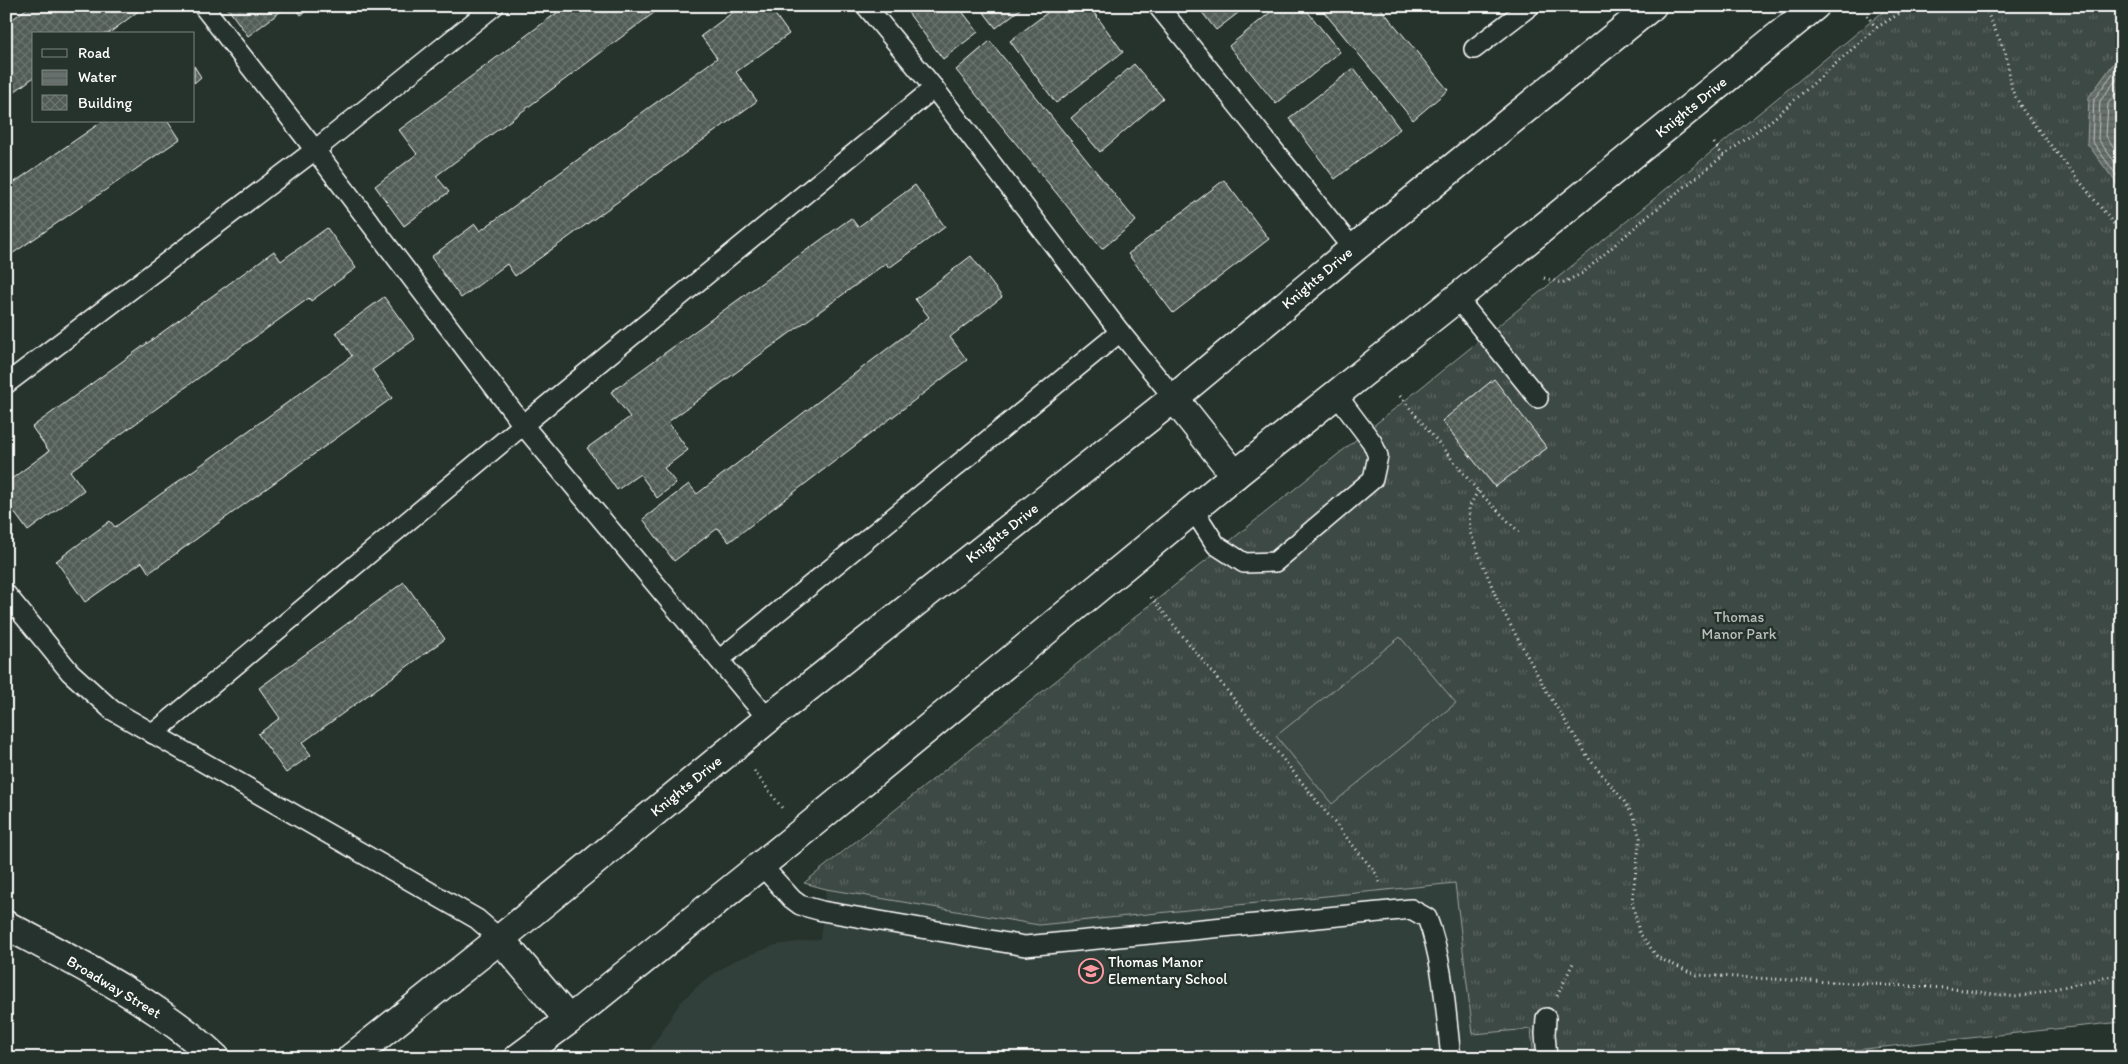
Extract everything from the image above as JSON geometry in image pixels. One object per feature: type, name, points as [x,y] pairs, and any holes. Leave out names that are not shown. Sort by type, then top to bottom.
[{"type":"street","name":"Knights Drive","points":[[350,1058],[500,939],[768,719],[1174,398],[1353,249],[1652,6]]},
{"type":"street","name":"Knights Drive","points":[[518,1058],[569,1020],[761,865],[1193,509],[1457,298],[1815,6]]},
{"type":"street","points":[[1174,398],[1235,475]]},
{"type":"street","name":"Broadway Street","points":[[6,925],[110,981],[170,1021],[216,1058]]},
{"type":"street","points":[[500,939],[569,1020]]},
{"type":"lane","points":[[203,6],[315,150],[523,425],[768,719]]},
{"type":"lane","points":[[6,384],[315,150],[494,6]]},
{"type":"lane","points":[[866,6],[934,88],[1120,332],[1174,398]]},
{"type":"lane","points":[[1158,6],[1353,249]]},
{"type":"lane","points":[[1474,49],[1530,6]]},
{"type":"lane","points":[[152,734],[523,425],[934,88]]},
{"type":"lane","points":[[1457,298],[1538,398]]},
{"type":"lane","points":[[719,660],[1120,332]]},
{"type":"lane","points":[[1193,509],[1216,545],[1244,562],[1275,562],[1373,479],[1378,456],[1372,442],[1336,394]]},
{"type":"lane","points":[[6,594],[70,672],[112,710],[477,919],[500,939]]},
{"type":"lane","points":[[761,865],[786,893],[800,905],[1025,946],[1410,909],[1427,918],[1434,934],[1451,1058]]},
{"type":"lane","points":[[1546,1018],[1544,1034],[1547,1058]]},
{"type":"path","points":[[1544,278],[1562,283],[1583,273],[1643,220],[1773,119],[1876,28],[1913,6]]},
{"type":"path","points":[[1979,6],[1987,12],[2006,54],[2012,90],[2024,112],[2122,234]]},
{"type":"path","points":[[1867,15],[1876,28]]},
{"type":"path","points":[[1714,143],[1723,156]]},
{"type":"path","points":[[1400,396],[1478,491],[1522,534]]},
{"type":"path","points":[[1478,491],[1469,507],[1470,532],[1499,604],[1548,692],[1590,760],[1624,801],[1634,817],[1640,838],[1632,901],[1639,932],[1658,958],[1697,975],[1947,988],[2017,997],[2122,974]]},
{"type":"path","points":[[1152,597],[1378,876],[1383,912]]},
{"type":"path","points":[[749,765],[786,812]]},
{"type":"path","points":[[1546,1018],[1573,962]]},
{"type":"shaded area","name":"Thomas Manor Elementary School","points":[[1455,883],[1473,1034],[1531,1029],[1534,1058],[645,1058],[680,1003],[702,982],[733,961],[776,945],[820,939],[826,889],[1039,925]]},
{"type":"green space","name":"Thomas Manor Park","points":[[1890,6],[2122,6],[2122,1022],[1779,1058],[1534,1058],[1531,1029],[1473,1034],[1455,883],[1039,925],[826,889],[804,883],[1545,288]]},
{"type":"green space","points":[[1400,637],[1456,703],[1332,804],[1276,736]]},
{"type":"water","points":[[2122,52],[2122,191],[2087,143],[2089,97]]},
{"type":"building","points":[[30,6],[145,6],[111,32],[32,32],[32,78],[6,98],[6,24]]},
{"type":"building","points":[[226,6],[288,6],[248,36]]},
{"type":"building","points":[[294,6],[313,6],[301,15]]},
{"type":"building","points":[[566,6],[663,6],[436,176],[449,192],[404,226],[375,186],[417,154],[399,130]]},
{"type":"building","points":[[741,6],[769,6],[789,34],[736,72],[757,101],[515,276],[507,264],[461,298],[431,257],[475,224],[480,231],[717,58],[701,36]]},
{"type":"building","points":[[903,6],[958,6],[978,32],[943,59]]},
{"type":"building","points":[[979,6],[1024,6],[996,28]]},
{"type":"building","points":[[1056,6],[1089,6],[1123,52],[1056,103],[1010,41]]},
{"type":"building","points":[[1197,6],[1247,6],[1216,30]]},
{"type":"building","points":[[1278,6],[1303,6],[1340,52],[1276,104],[1229,46]]},
{"type":"building","points":[[1319,6],[1379,6],[1448,90],[1413,120]]},
{"type":"building","points":[[990,41],[1136,221],[1102,249],[956,70]]},
{"type":"building","points":[[1134,64],[1163,98],[1100,152],[1071,118]]},
{"type":"building","points":[[195,68],[201,77],[195,82]]},
{"type":"building","points":[[1354,68],[1400,129],[1335,179],[1289,118]]},
{"type":"building","points":[[102,122],[169,122],[180,139],[6,258],[6,188]]},
{"type":"building","points":[[1224,180],[1269,239],[1173,313],[1128,254]]},
{"type":"building","points":[[915,185],[945,227],[889,268],[886,263],[668,422],[688,450],[664,468],[676,483],[657,498],[640,474],[617,490],[587,448],[630,417],[611,392],[851,218],[858,227]]},
{"type":"building","points":[[327,228],[356,268],[311,301],[309,298],[70,471],[84,490],[28,531],[6,501],[6,483],[49,451],[32,427],[274,251],[281,261]]},
{"type":"building","points":[[971,256],[1002,297],[950,337],[967,360],[729,542],[718,528],[674,561],[643,519],[689,484],[697,494],[929,317],[915,299]]},
{"type":"building","points":[[384,297],[415,339],[372,370],[392,398],[149,573],[142,562],[85,602],[56,561],[110,521],[115,527],[352,356],[336,332]]},
{"type":"building","points":[[1494,379],[1547,448],[1495,487],[1442,421]]},
{"type":"building","points":[[404,582],[445,639],[302,743],[311,755],[286,773],[258,734],[280,718],[259,688]]},
{"type":"place","name":"Thomas Manor Elementary School","points":[[1091,971]]}]
